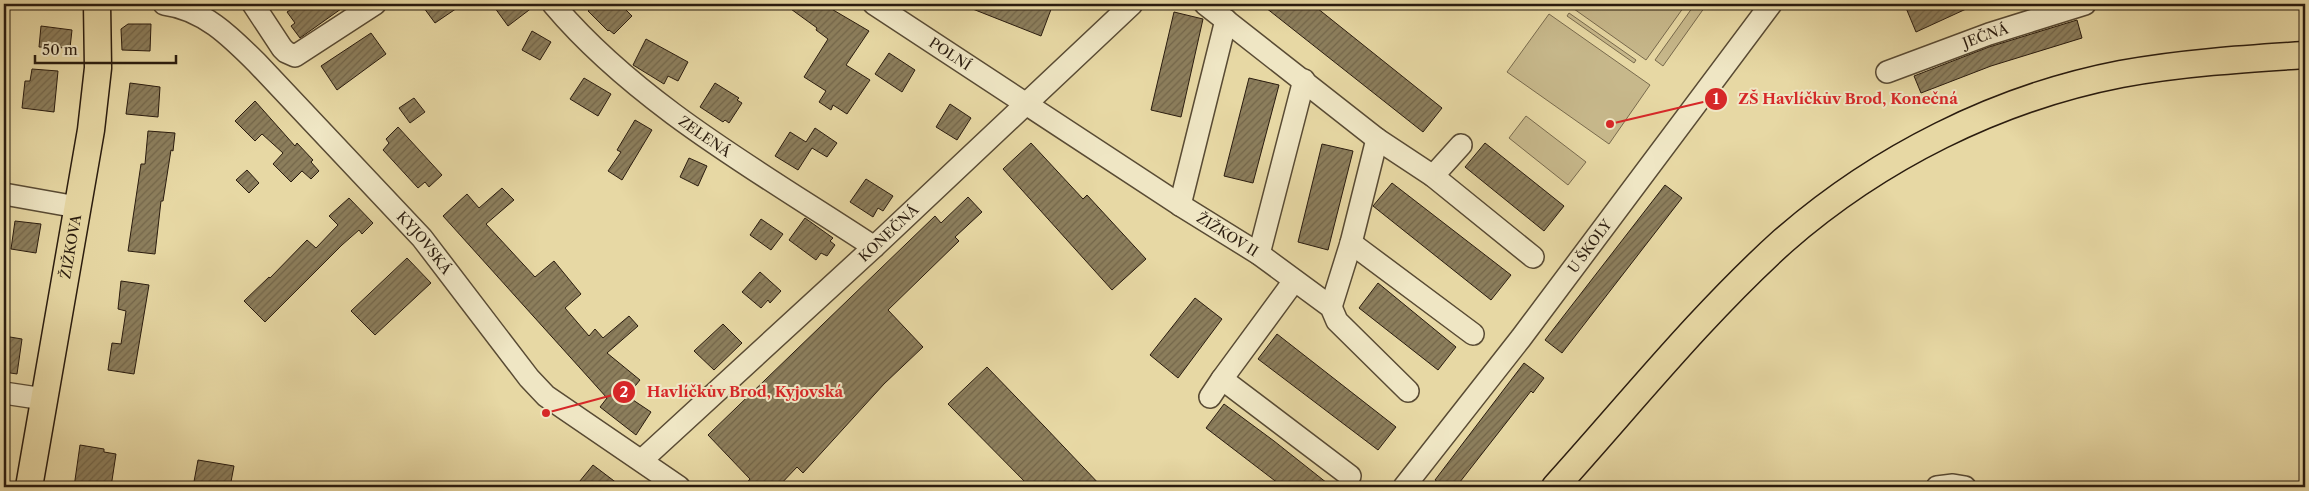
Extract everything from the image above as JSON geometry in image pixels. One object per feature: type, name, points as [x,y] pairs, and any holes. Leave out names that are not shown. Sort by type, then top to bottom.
[{"type":"main road","name":"ŽIŽKOVA","points":[[29,487],[90,130],[98,68],[97,4]]},
{"type":"main road","points":[[1555,487],[1709,315],[1748,275],[1784,241],[1828,206],[1898,158],[1978,118],[2050,92],[2084,83],[2170,66],[2305,55]]},
{"type":"street","name":"KYJOVSKÁ","points":[[164,4],[183,8],[204,17],[237,42],[416,232],[538,388],[555,403],[642,460],[679,487]]},
{"type":"street","points":[[252,4],[282,48],[295,56],[374,4]]},
{"type":"street","name":"ZELENÁ","points":[[553,4],[572,27],[638,88],[723,148],[874,247]]},
{"type":"street","name":"POLNÍ","points":[[874,4],[1026,104]]},
{"type":"street","name":"KONEČNÁ","points":[[642,460],[874,247],[1132,4]]},
{"type":"street","points":[[1205,4],[1377,138],[1433,176],[1532,258]]},
{"type":"street","name":"U ŠKOLY","points":[[1404,487],[1561,285],[1771,4]]},
{"type":"street","name":"JEČNÁ","points":[[1887,72],[1989,34],[2085,4]]},
{"type":"street","points":[[1180,205],[1226,20]]},
{"type":"street","points":[[1259,254],[1304,80]]},
{"type":"street","name":"ŽIŽKOV II","points":[[1026,104],[1180,205],[1259,254],[1331,307],[1337,321],[1408,391]]},
{"type":"street","points":[[1331,307],[1351,243],[1377,138]]},
{"type":"street","points":[[1433,176],[1461,145]]},
{"type":"street","points":[[4,194],[77,207]]},
{"type":"street","points":[[1351,243],[1473,334]]},
{"type":"street","points":[[1210,397],[1294,281]]},
{"type":"street","points":[[1222,379],[1350,476]]},
{"type":"street","points":[[4,393],[44,399]]},
{"type":"street","points":[[1937,487],[1953,485],[1965,487]]},
{"type":"shaded area","points":[[1567,4],[1686,4],[1646,60]]},
{"type":"shaded area","points":[[1695,4],[1707,4],[1663,66],[1655,60]]},
{"type":"shaded area","points":[[1569,13],[1636,60],[1634,63],[1567,16]]},
{"type":"shaded area","points":[[1549,14],[1650,85],[1609,144],[1507,72]]},
{"type":"shaded area","points":[[1526,116],[1586,162],[1568,185],[1509,138]]},
{"type":"building","points":[[299,4],[348,4],[300,38],[291,26],[295,23],[287,12]]},
{"type":"building","points":[[421,4],[463,4],[435,23]]},
{"type":"building","points":[[492,4],[537,4],[508,26]]},
{"type":"building","points":[[595,4],[620,4],[632,16],[614,34],[608,31],[588,11]]},
{"type":"building","points":[[784,4],[823,4],[869,31],[846,65],[870,80],[847,114],[833,105],[831,110],[819,102],[826,91],[804,77],[828,39],[816,30],[817,28]]},
{"type":"building","points":[[960,4],[1053,4],[1041,36]]},
{"type":"building","points":[[1261,4],[1312,4],[1442,108],[1423,132]]},
{"type":"building","points":[[1915,4],[1977,4],[1916,32],[1906,8]]},
{"type":"building","points":[[1174,12],[1203,19],[1181,117],[1151,110]]},
{"type":"building","points":[[2077,20],[2082,38],[1991,66],[1921,93],[1914,76],[1989,47]]},
{"type":"building","points":[[128,24],[151,24],[150,51],[122,50],[121,29]]},
{"type":"building","points":[[41,26],[72,30],[70,48],[39,47]]},
{"type":"building","points":[[532,31],[551,42],[540,60],[522,50]]},
{"type":"building","points":[[371,33],[386,54],[337,90],[321,66]]},
{"type":"building","points":[[646,39],[688,62],[678,81],[668,76],[664,84],[633,65]]},
{"type":"building","points":[[889,53],[915,70],[902,92],[875,74]]},
{"type":"building","points":[[32,69],[58,71],[54,112],[22,108],[25,81],[30,81]]},
{"type":"building","points":[[584,78],[611,94],[598,116],[570,99]]},
{"type":"building","points":[[1249,78],[1279,85],[1253,183],[1224,176]]},
{"type":"building","points":[[130,83],[160,87],[158,117],[126,114]]},
{"type":"building","points":[[715,83],[739,98],[737,100],[742,103],[729,123],[725,120],[723,122],[700,107]]},
{"type":"building","points":[[414,98],[425,112],[410,123],[399,108]]},
{"type":"building","points":[[255,101],[295,146],[297,143],[313,160],[311,162],[319,171],[311,179],[302,171],[291,182],[273,164],[283,153],[262,134],[255,141],[235,121]]},
{"type":"building","points":[[950,104],[971,118],[957,140],[936,127]]},
{"type":"building","points":[[635,120],[652,130],[622,180],[608,171],[621,152],[617,150]]},
{"type":"building","points":[[398,127],[442,175],[429,187],[425,182],[418,188],[383,150],[389,143],[386,139]]},
{"type":"building","points":[[815,128],[837,143],[827,157],[812,148],[798,170],[775,156],[790,132],[806,142]]},
{"type":"building","points":[[148,131],[175,133],[163,201],[161,201],[155,254],[128,251],[141,164],[145,164]]},
{"type":"building","points":[[1031,143],[1083,199],[1087,195],[1146,259],[1112,290],[1003,169]]},
{"type":"building","points":[[1485,143],[1564,206],[1544,231],[1465,167]]},
{"type":"building","points":[[1322,144],[1353,151],[1328,250],[1298,242]]},
{"type":"building","points":[[689,158],[707,166],[698,186],[680,177]]},
{"type":"building","points":[[247,170],[259,183],[249,193],[236,180]]},
{"type":"building","points":[[866,179],[893,196],[883,211],[878,208],[873,217],[850,202]]},
{"type":"building","points":[[1392,183],[1511,275],[1491,300],[1373,206]]},
{"type":"building","points":[[1665,185],[1682,198],[1562,353],[1545,340]]},
{"type":"building","points":[[502,188],[514,200],[486,224],[535,277],[554,261],[581,294],[565,308],[589,336],[595,329],[603,338],[629,316],[638,326],[607,353],[640,380],[627,396],[651,412],[636,435],[600,407],[607,398],[443,216],[467,194],[479,208]]},
{"type":"building","points":[[968,197],[982,212],[955,237],[959,241],[888,310],[923,347],[884,384],[803,473],[797,467],[778,487],[743,487],[750,479],[708,435],[935,216],[941,223]]},
{"type":"building","points":[[349,198],[373,223],[362,234],[359,230],[342,245],[265,322],[244,301],[270,278],[307,240],[316,248],[338,225],[329,216]]},
{"type":"building","points":[[805,218],[833,238],[830,241],[835,245],[827,256],[821,253],[816,260],[789,240]]},
{"type":"building","points":[[761,219],[783,234],[771,250],[750,235]]},
{"type":"building","points":[[15,221],[41,224],[36,253],[11,249]]},
{"type":"building","points":[[407,258],[431,283],[375,335],[351,311]]},
{"type":"building","points":[[760,272],[781,291],[770,303],[768,300],[761,308],[742,292]]},
{"type":"building","points":[[121,281],[149,285],[134,374],[108,370],[112,343],[121,344],[126,311],[118,309]]},
{"type":"building","points":[[1378,283],[1456,347],[1438,370],[1359,308]]},
{"type":"building","points":[[1195,298],[1222,319],[1178,378],[1150,355]]},
{"type":"building","points":[[723,324],[742,343],[714,370],[694,351]]},
{"type":"building","points":[[1277,334],[1396,427],[1378,450],[1258,359]]},
{"type":"building","points":[[4,336],[22,339],[17,374],[4,372]]},
{"type":"building","points":[[1524,363],[1544,378],[1533,393],[1531,391],[1456,487],[1445,487],[1435,480]]},
{"type":"building","points":[[987,367],[1102,487],[1030,487],[948,404]]},
{"type":"building","points":[[1224,404],[1332,487],[1283,487],[1206,428]]},
{"type":"building","points":[[80,445],[104,449],[104,452],[116,454],[111,487],[74,487]]},
{"type":"building","points":[[198,460],[234,466],[230,487],[193,487]]},
{"type":"building","points":[[593,465],[622,487],[575,487]]},
{"type":"place","name":"ZŠ Havlíčkův Brod, Konečná","points":[[1610,124]]},
{"type":"place","name":"Havlíčkův Brod, Kyjovská","points":[[546,413]]}]
